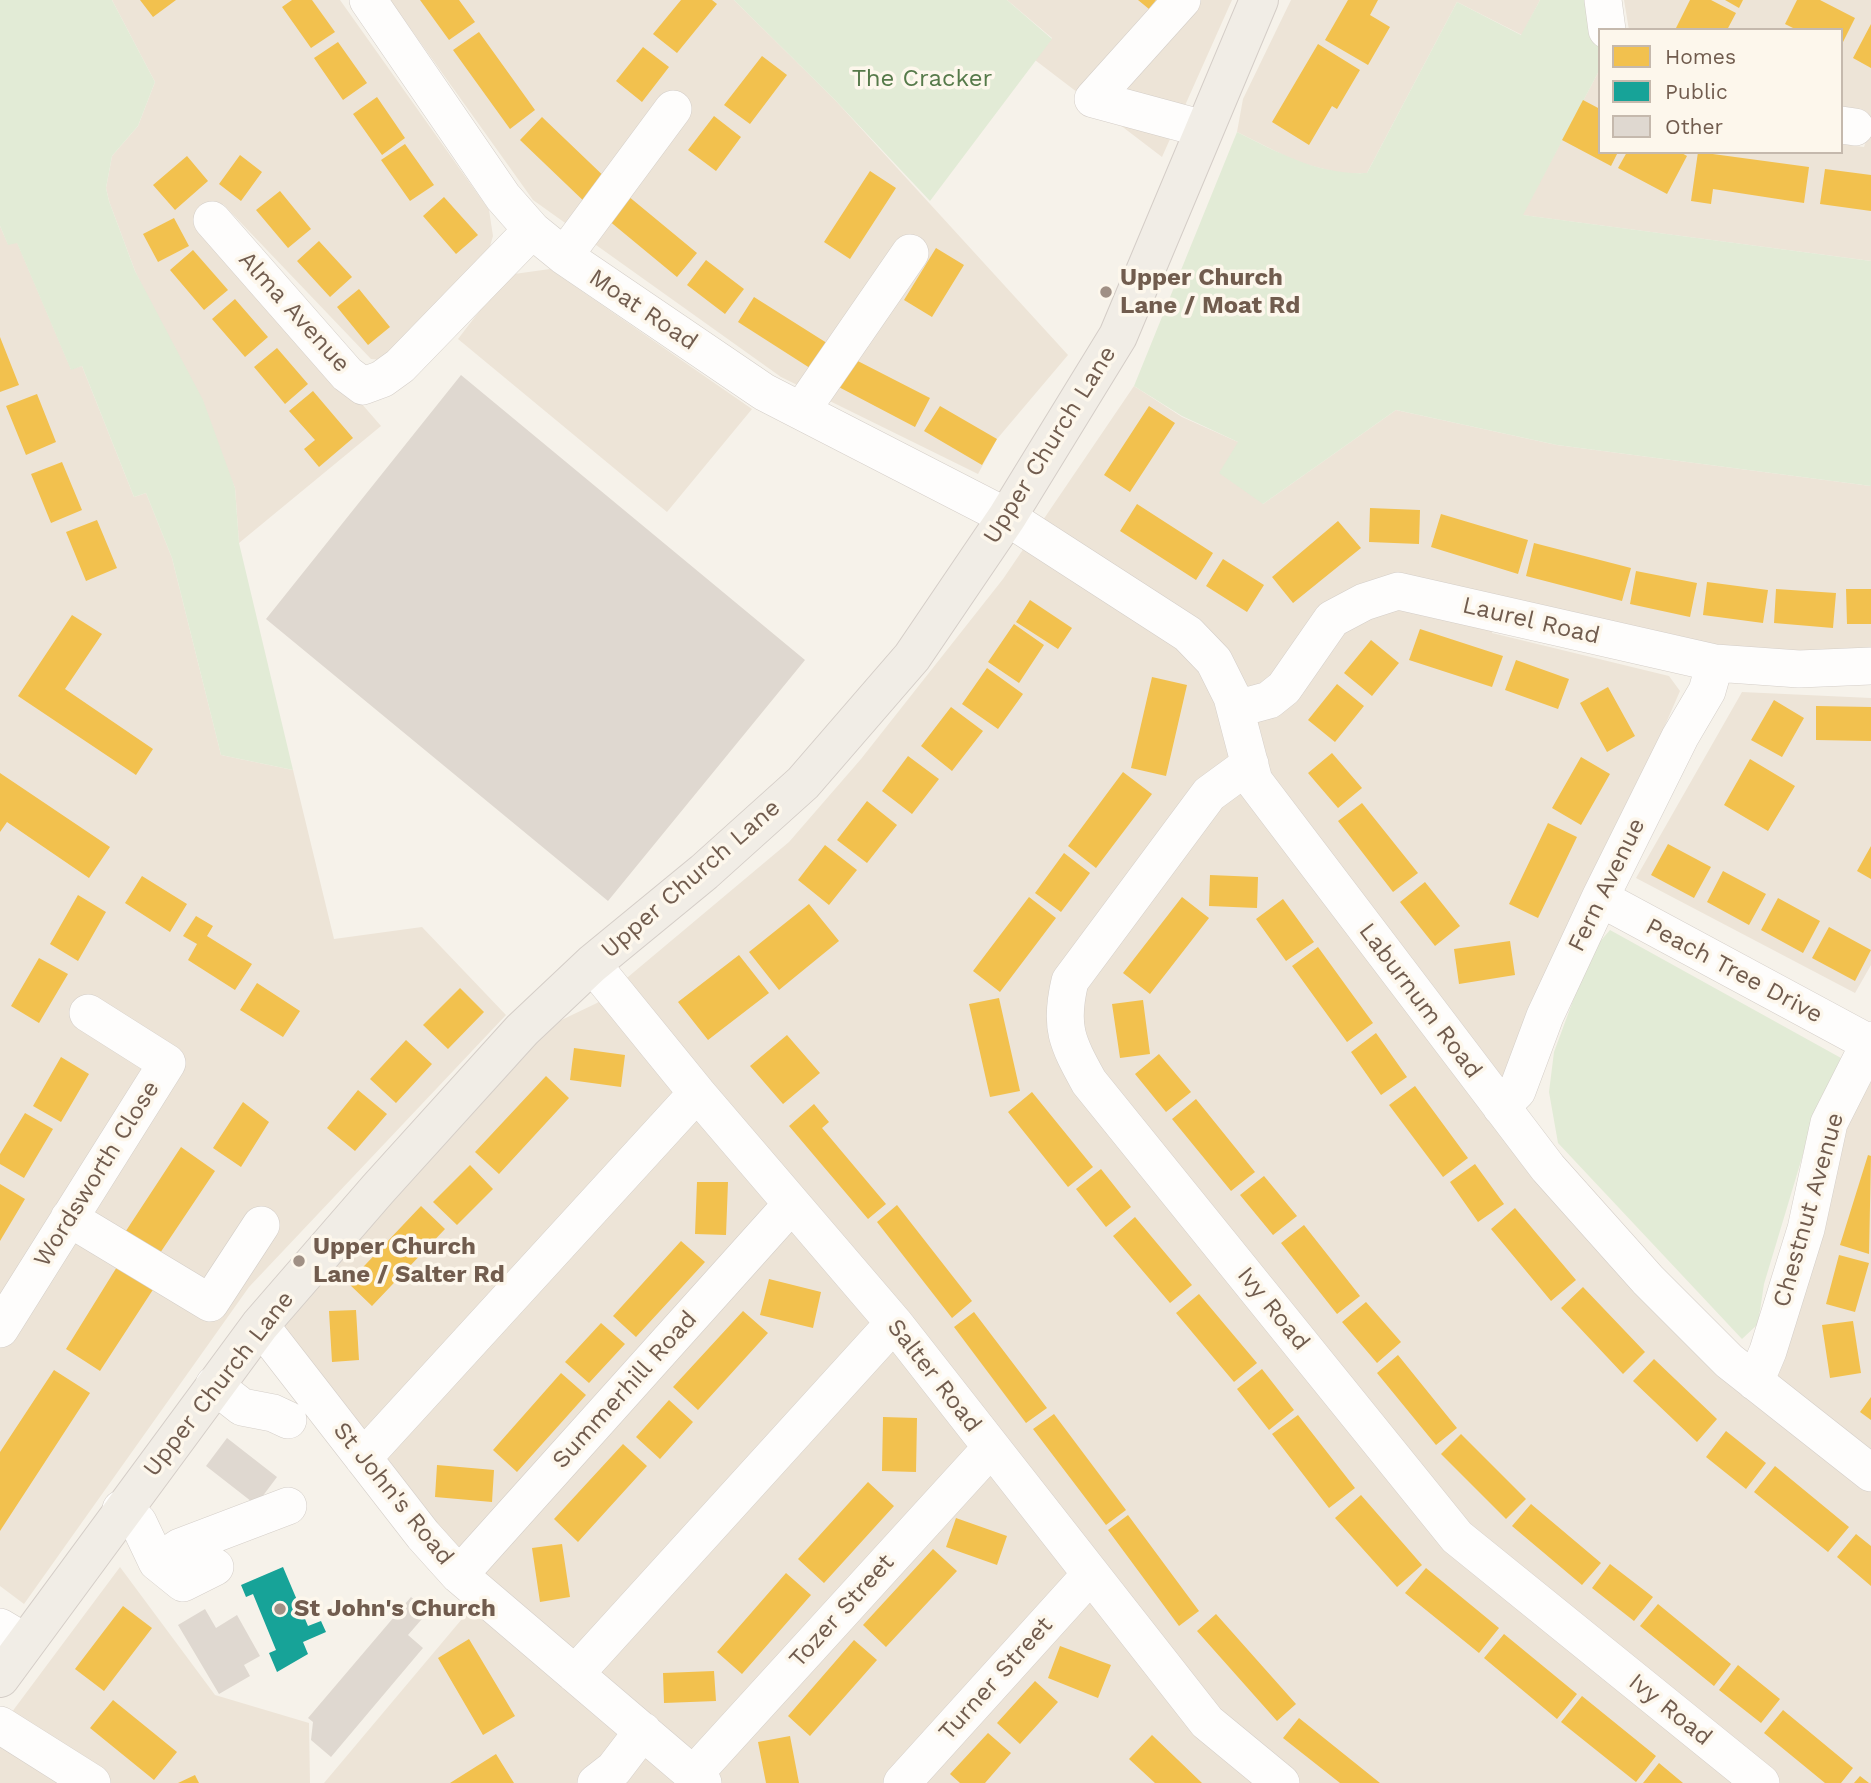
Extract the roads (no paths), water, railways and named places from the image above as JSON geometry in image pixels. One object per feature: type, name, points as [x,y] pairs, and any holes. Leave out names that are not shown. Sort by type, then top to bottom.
[{"type":"main road","name":"Upper Church Lane","points":[[0,1678],[13,1634],[121,1509],[260,1325],[522,1030],[592,964],[704,873],[803,783],[912,657],[1007,517],[1118,336],[1259,0]]},
{"type":"street","name":"Moat Road","points":[[368,0],[503,197],[532,230],[564,256],[764,392],[1007,517]]},
{"type":"street","points":[[1182,0],[1093,99],[1204,129]]},
{"type":"street","points":[[1602,0],[1607,28]]},
{"type":"street","points":[[564,256],[673,109]]},
{"type":"street","name":"Alma Avenue","points":[[212,220],[346,374],[363,386],[382,379],[400,366],[532,230]]},
{"type":"street","points":[[801,411],[909,253]]},
{"type":"street","name":"Laburnum Road","points":[[1007,517],[1188,635],[1214,661],[1236,709],[1254,781],[1548,1168],[1647,1280],[1728,1361],[1871,1473]]},
{"type":"street","name":"Laurel Road","points":[[1236,709],[1269,700],[1284,688],[1332,619],[1364,602],[1398,591],[1716,663],[1799,669],[1871,666]]},
{"type":"street","name":"Fern Avenue","points":[[1501,1107],[1517,1091],[1545,1016],[1680,737],[1707,691],[1716,663]]},
{"type":"street","name":"Ivy Road","points":[[1250,764],[1209,794],[1070,981],[1065,1004],[1065,1031],[1074,1055],[1089,1082],[1457,1537],[1761,1783]]},
{"type":"street","name":"Peach Tree Drive","points":[[1600,898],[1870,1042]]},
{"type":"street","name":"Salter Road","points":[[592,964],[697,1093],[894,1324],[1207,1722],[1281,1783]]},
{"type":"street","name":"Wordsworth Close","points":[[0,1329],[167,1063],[88,1013]]},
{"type":"street","name":"Chestnut Avenue","points":[[1755,1382],[1768,1351],[1805,1228],[1829,1123],[1870,1042]]},
{"type":"street","points":[[363,1458],[697,1093]]},
{"type":"street","name":"Summerhill Road","points":[[464,1591],[791,1205]]},
{"type":"street","points":[[69,1218],[211,1303],[261,1224]]},
{"type":"street","points":[[575,1674],[894,1324]]},
{"type":"street","name":"St John's Road","points":[[260,1325],[464,1591],[575,1674],[698,1779]]},
{"type":"street","points":[[214,1385],[242,1407],[272,1413],[288,1420]]},
{"type":"street","name":"Tozer Street","points":[[698,1779],[991,1448]]},
{"type":"street","points":[[157,1562],[180,1547],[288,1506]]},
{"type":"street","points":[[121,1509],[138,1522],[157,1562],[183,1583],[215,1567]]},
{"type":"street","name":"Turner Street","points":[[902,1783],[1091,1574]]},
{"type":"street","points":[[0,1725],[92,1783]]},
{"type":"street","points":[[596,1783],[614,1769],[643,1731]]},
{"type":"place","name":"Upper Church Lane / Moat Rd","points":[[1106,292]]},
{"type":"place","name":"Upper Church Lane / Salter Rd","points":[[299,1261]]},
{"type":"place","name":"St John's Church","points":[[280,1609]]},
{"type":"park label","name":"The Cracker","points":[[922,79]]}]
